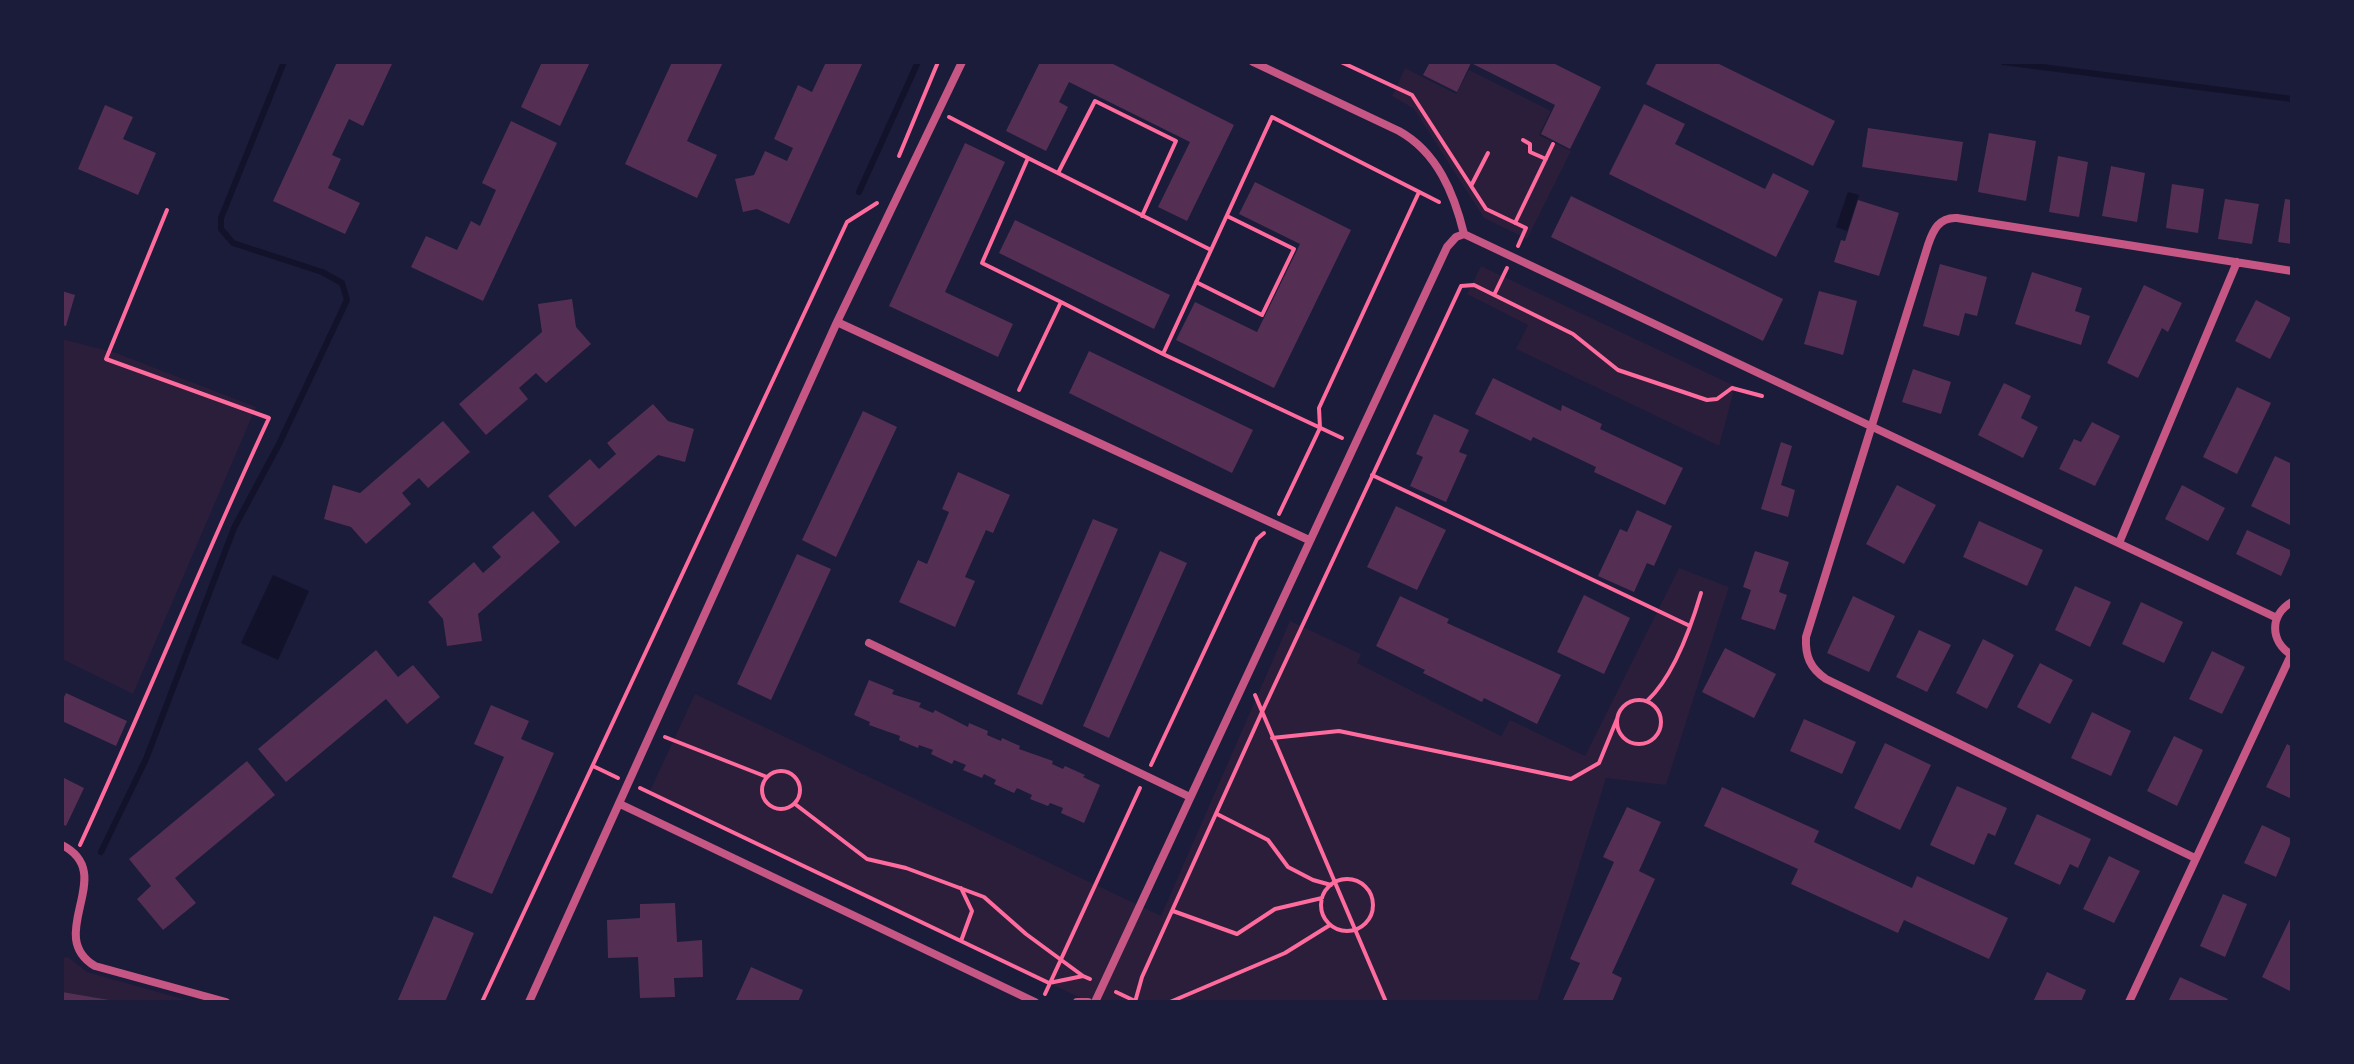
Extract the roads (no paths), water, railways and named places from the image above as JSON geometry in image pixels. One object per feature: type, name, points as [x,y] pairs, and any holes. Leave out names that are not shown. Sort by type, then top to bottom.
[{"type":"street","points":[[529,1002],[837,322],[962,62]]},
{"type":"street","points":[[1253,62],[1414,141],[1430,156],[1451,190],[1464,234]]},
{"type":"street","points":[[2195,858],[1826,679],[1814,669],[1806,653],[1807,632],[1928,245],[1935,228],[1945,220],[1957,218],[2292,271]]},
{"type":"street","points":[[1095,1002],[1447,247],[1456,237],[1464,234],[2277,618]]},
{"type":"street","points":[[2119,543],[2237,262]]},
{"type":"street","points":[[837,322],[1309,540]]},
{"type":"street","points":[[2129,1002],[2292,655],[2284,650],[2275,635],[2281,610],[2292,602]]},
{"type":"street","points":[[869,643],[1190,797]]},
{"type":"street","points":[[620,804],[1035,1002]]},
{"type":"street","points":[[62,845],[76,855],[85,880],[74,933],[82,956],[95,966],[226,1002]]},
{"type":"street","points":[[1077,1002],[1088,1002]]},
{"type":"waterway","points":[[101,852],[146,759],[234,528],[279,444],[347,300],[342,283],[322,272],[233,243],[221,229],[221,218],[284,62]]},
{"type":"waterway","points":[[859,192],[918,62]]},
{"type":"waterway","points":[[2003,62],[2292,99]]}]
